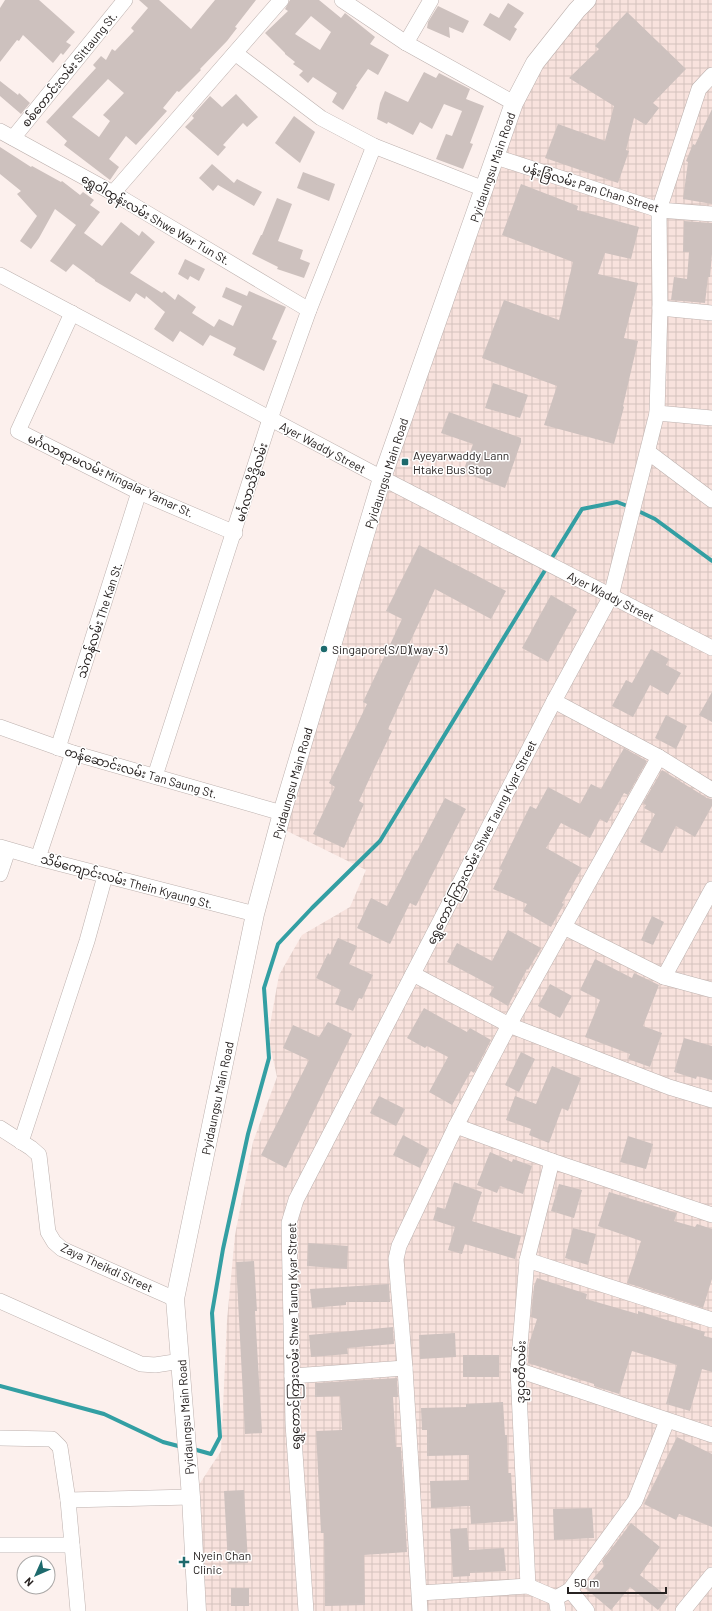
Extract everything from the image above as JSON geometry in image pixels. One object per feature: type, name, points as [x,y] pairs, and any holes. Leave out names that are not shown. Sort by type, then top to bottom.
[{"type":"main road","name":"Pyidaungsu Main Road","points":[[197,1611],[191,1498],[175,1299],[255,914],[282,813],[382,478],[514,103],[535,63],[577,10],[587,0]]},
{"type":"street","name":"စစ်တောင်းလမ်း Sittaung St.","points":[[13,138],[125,0]]},
{"type":"street","points":[[113,193],[281,0]]},
{"type":"street","points":[[342,0],[406,43],[514,103]]},
{"type":"street","points":[[406,43],[431,0]]},
{"type":"street","points":[[235,53],[321,118],[374,146],[484,189]]},
{"type":"street","name":"ရွှေတောင်ကြားလမ်း Shwe Taung Kyar Street","points":[[306,1611],[293,1424],[289,1223],[296,1200],[554,701],[611,596],[657,413],[660,308],[659,210],[699,89],[712,75]]},
{"type":"street","name":"ရွှေဝါထွန်းလမ်း Shwe War Tun St.","points":[[0,131],[113,193],[310,310]]},
{"type":"street","name":"မင်္ဂလာသိဒ္ဓိလမ်း","points":[[155,776],[235,533],[270,419],[310,310],[374,146]]},
{"type":"street","name":"ပန်းခြံလမ်း Pan Chan Street","points":[[496,157],[659,210],[712,214]]},
{"type":"street","name":"Ayer Waddy Street","points":[[0,275],[382,478],[712,648]]},
{"type":"street","points":[[660,308],[712,313]]},
{"type":"street","name":"မင်္ဂလာရာမလမ်း Mingalar Yamar St.","points":[[72,313],[18,431],[139,492],[235,533]]},
{"type":"street","points":[[657,413],[712,418]]},
{"type":"street","points":[[648,452],[712,500]]},
{"type":"street","name":"သဲကန်လမ်း The Kan St.","points":[[58,748],[139,492]]},
{"type":"street","points":[[554,701],[659,757],[712,790]]},
{"type":"street","name":"တန်ဆောင်းလမ်း Tan Saung St.","points":[[0,727],[74,753],[282,813]]},
{"type":"street","points":[[38,858],[74,753]]},
{"type":"street","points":[[420,1611],[405,1368],[396,1259],[399,1246],[456,1126],[509,1025],[659,757]]},
{"type":"street","points":[[0,874],[4,848]]},
{"type":"street","name":"သိမ်ကျောင်းလမ်း Thein Kyaung St.","points":[[4,848],[105,876],[255,914]]},
{"type":"street","points":[[22,1142],[87,941],[105,876]]},
{"type":"street","points":[[664,977],[712,890]]},
{"type":"street","points":[[564,927],[664,977],[712,990]]},
{"type":"street","points":[[413,974],[509,1025],[669,1087],[712,1100]]},
{"type":"street","points":[[456,1126],[552,1161],[712,1215]]},
{"type":"street","name":"Zaya Theikdi Street","points":[[0,1128],[39,1155],[48,1232],[54,1242],[62,1249],[175,1299]]},
{"type":"street","name":"ဒုဌဝတီလမ်း","points":[[528,1586],[518,1370],[527,1260],[552,1161]]},
{"type":"street","points":[[527,1260],[712,1320]]},
{"type":"street","points":[[0,1301],[141,1364],[155,1365],[181,1361]]},
{"type":"street","points":[[292,1376],[405,1368]]},
{"type":"street","points":[[518,1370],[712,1435]]},
{"type":"street","points":[[420,1593],[528,1586],[557,1604],[570,1590],[635,1501],[667,1421]]},
{"type":"street","points":[[0,1438],[52,1439],[60,1447],[68,1500],[78,1611]]},
{"type":"street","points":[[68,1500],[191,1498]]},
{"type":"street","points":[[0,1545],[72,1545]]},
{"type":"street","points":[[683,1611],[712,1575]]},
{"type":"street","points":[[570,1590],[587,1611]]},
{"type":"shaded area","points":[[587,0],[712,0],[712,1611],[197,1611],[191,1497],[221,1451],[227,1320],[235,1235],[253,1142],[277,1077],[268,1036],[279,975],[302,935],[350,907],[366,870],[279,827],[514,103]]},
{"type":"building","points":[[5,0],[39,0],[75,32],[66,42],[71,45],[63,55],[61,53],[53,63],[23,35],[19,41],[17,40],[0,62],[0,8]]},
{"type":"building","points":[[139,0],[159,0],[191,29],[215,0],[256,0],[235,27],[237,28],[227,41],[179,92],[177,91],[163,108],[167,111],[136,145],[126,136],[109,159],[119,167],[110,180],[64,145],[67,141],[46,122],[96,68],[93,65],[101,56],[106,60],[112,49],[115,51],[134,31],[131,28],[148,8]],"holes":[[[108,79],[124,93],[103,115],[110,121],[99,137],[72,117]]]},
{"type":"building","points":[[290,0],[319,0],[341,18],[345,13],[375,37],[370,44],[389,55],[378,75],[368,69],[356,86],[357,87],[343,110],[332,102],[337,93],[313,77],[308,83],[299,75],[303,71],[293,64],[295,62],[265,33],[288,11],[285,9]],"holes":[[[311,16],[331,32],[320,50],[295,34]]]},
{"type":"building","points":[[508,3],[524,13],[514,27],[517,29],[510,41],[483,25],[490,13],[499,18]]},
{"type":"building","points":[[438,6],[469,21],[463,33],[449,27],[450,38],[427,28],[428,22]]},
{"type":"building","points":[[627,12],[686,69],[653,103],[659,108],[646,125],[634,118],[626,150],[629,151],[618,183],[545,158],[558,124],[605,141],[614,106],[569,78],[599,49],[595,46]]},
{"type":"building","points":[[424,72],[436,78],[439,73],[470,89],[466,99],[484,106],[470,143],[473,144],[463,169],[436,159],[446,134],[452,136],[462,111],[444,104],[432,129],[420,122],[413,135],[388,122],[387,124],[377,119],[380,103],[385,91],[408,102]]},
{"type":"building","points":[[0,81],[18,95],[19,93],[30,103],[21,114],[0,96]]},
{"type":"building","points":[[236,94],[258,117],[247,127],[243,123],[223,145],[226,147],[218,156],[185,127],[194,118],[192,116],[210,96],[222,107]]},
{"type":"building","points":[[712,109],[712,204],[683,199],[688,162],[686,161],[693,144],[695,145]]},
{"type":"building","points":[[294,116],[315,132],[300,163],[275,143]]},
{"type":"building","points":[[0,147],[31,167],[32,166],[61,182],[62,181],[80,195],[83,192],[94,200],[90,205],[100,212],[84,233],[102,246],[121,222],[139,236],[142,231],[155,242],[130,273],[162,293],[164,291],[175,300],[178,294],[196,307],[192,313],[214,327],[219,319],[233,326],[242,306],[222,297],[226,287],[247,296],[249,291],[286,307],[272,339],[277,341],[264,371],[233,355],[236,348],[210,335],[203,346],[180,331],[173,342],[154,329],[165,312],[146,296],[145,299],[136,293],[130,302],[95,281],[73,264],[66,272],[50,261],[76,225],[55,209],[39,238],[31,249],[20,241],[37,216],[17,194],[21,191],[0,174]]},
{"type":"building","points":[[212,164],[234,183],[237,179],[262,192],[254,206],[218,185],[213,191],[199,178]]},
{"type":"building","points":[[303,172],[335,184],[329,201],[297,188]]},
{"type":"building","points":[[521,184],[578,206],[577,210],[639,227],[631,259],[605,253],[598,274],[638,283],[624,338],[638,341],[624,407],[614,444],[544,425],[557,386],[482,358],[504,300],[559,320],[573,262],[502,235]]},
{"type":"building","points":[[277,198],[292,204],[278,241],[303,250],[300,259],[310,263],[304,278],[277,269],[278,267],[252,254],[262,235]]},
{"type":"building","points":[[684,221],[712,223],[710,277],[708,277],[705,303],[671,300],[674,277],[687,279],[689,252],[683,252]]},
{"type":"building","points":[[185,259],[205,269],[199,281],[190,276],[188,280],[178,274]]},
{"type":"building","points":[[493,383],[528,395],[520,418],[485,408]]},
{"type":"building","points":[[449,412],[521,438],[521,442],[505,488],[463,472],[473,444],[441,433]]},
{"type":"building","points":[[419,545],[506,591],[491,619],[435,589],[409,644],[424,651],[388,729],[392,731],[359,801],[364,804],[344,848],[313,834],[335,787],[329,783],[367,704],[363,702],[402,619],[386,611]]},
{"type":"building","points":[[551,595],[577,610],[548,662],[522,648]]},
{"type":"building","points":[[651,649],[669,659],[666,665],[681,673],[668,695],[650,685],[633,717],[612,706],[626,680],[632,683]]},
{"type":"building","points":[[712,692],[712,722],[699,715]]},
{"type":"building","points":[[666,715],[687,726],[676,749],[655,738]]},
{"type":"building","points":[[624,748],[647,761],[628,795],[624,793],[607,823],[600,819],[590,838],[561,823],[546,848],[582,868],[562,903],[564,904],[551,927],[523,911],[527,904],[493,889],[502,870],[499,869],[530,806],[536,809],[548,787],[580,804],[591,784],[601,789]]},
{"type":"building","points":[[662,770],[707,798],[712,799],[712,806],[695,837],[676,826],[662,853],[640,842],[655,814],[644,808],[646,805],[643,803]]},
{"type":"building","points":[[445,798],[466,809],[416,906],[410,903],[390,944],[357,928],[371,898],[387,906]]},
{"type":"building","points":[[652,916],[664,922],[653,945],[641,940]]},
{"type":"building","points":[[508,930],[541,948],[528,970],[527,969],[508,1006],[489,995],[494,987],[447,962],[457,943],[492,961]]},
{"type":"building","points":[[338,938],[357,946],[349,964],[373,975],[362,999],[359,998],[353,1011],[335,1004],[341,990],[316,978],[328,953],[330,955]]},
{"type":"building","points":[[595,959],[632,978],[634,973],[659,985],[643,1026],[662,1033],[650,1067],[628,1059],[630,1054],[585,1037],[600,1000],[580,990]]},
{"type":"building","points":[[550,984],[572,996],[560,1018],[538,1006]]},
{"type":"building","points":[[424,1008],[467,1032],[470,1028],[491,1040],[474,1073],[471,1071],[452,1105],[429,1092],[448,1057],[427,1046],[425,1048],[407,1038]]},
{"type":"building","points":[[328,1022],[352,1034],[286,1168],[261,1155],[309,1060],[283,1048],[293,1025],[319,1037]]},
{"type":"building","points":[[684,1038],[712,1046],[712,1080],[697,1076],[696,1079],[674,1072]]},
{"type":"building","points":[[521,1052],[535,1059],[519,1092],[505,1085]]},
{"type":"building","points":[[552,1066],[581,1078],[568,1111],[562,1108],[549,1143],[529,1135],[531,1129],[506,1120],[515,1096],[536,1104]]},
{"type":"building","points":[[379,1096],[405,1109],[396,1126],[370,1113]]},
{"type":"building","points":[[403,1135],[429,1149],[420,1168],[393,1155]]},
{"type":"building","points":[[628,1136],[653,1144],[646,1169],[620,1162]]},
{"type":"building","points":[[490,1152],[512,1162],[513,1159],[532,1166],[523,1194],[500,1186],[497,1193],[477,1185]]},
{"type":"building","points":[[454,1182],[482,1192],[472,1221],[521,1236],[515,1259],[465,1244],[462,1254],[448,1250],[455,1227],[433,1220],[437,1207],[445,1209]]},
{"type":"building","points":[[559,1184],[582,1190],[574,1218],[551,1211]]},
{"type":"building","points":[[609,1192],[677,1213],[674,1221],[695,1227],[697,1224],[712,1229],[712,1279],[703,1308],[627,1283],[641,1241],[598,1226]]},
{"type":"building","points":[[573,1228],[596,1234],[588,1265],[565,1258]]},
{"type":"building","points":[[308,1243],[348,1246],[347,1269],[307,1266]]},
{"type":"building","points":[[254,1261],[257,1311],[255,1311],[262,1433],[245,1434],[236,1262]]},
{"type":"building","points":[[537,1278],[587,1294],[586,1299],[638,1314],[638,1311],[705,1332],[704,1336],[712,1338],[712,1372],[702,1369],[690,1411],[666,1404],[677,1365],[632,1351],[619,1394],[594,1386],[594,1384],[528,1363],[529,1344],[537,1319],[531,1317],[534,1286]]},
{"type":"building","points":[[389,1284],[390,1302],[346,1302],[346,1305],[312,1308],[310,1289]]},
{"type":"building","points":[[393,1327],[394,1344],[347,1348],[348,1354],[311,1357],[309,1335]]},
{"type":"building","points":[[455,1333],[456,1357],[420,1359],[419,1335]]},
{"type":"building","points":[[463,1355],[499,1355],[499,1377],[463,1377]]},
{"type":"building","points":[[397,1378],[398,1397],[393,1397],[396,1447],[401,1447],[407,1552],[364,1555],[365,1605],[325,1606],[324,1533],[321,1533],[316,1431],[342,1430],[340,1396],[315,1397],[315,1383]]},
{"type":"building","points":[[503,1402],[505,1435],[507,1435],[508,1473],[511,1473],[514,1521],[471,1524],[470,1506],[431,1508],[430,1481],[469,1480],[469,1455],[427,1456],[427,1430],[422,1430],[421,1408],[466,1407],[466,1404]]},
{"type":"building","points":[[677,1437],[712,1454],[712,1527],[679,1514],[676,1520],[644,1504]]},
{"type":"building","points":[[244,1490],[248,1563],[228,1564],[224,1491]]},
{"type":"building","points":[[592,1508],[594,1538],[554,1540],[553,1509]]},
{"type":"building","points":[[631,1523],[660,1547],[640,1575],[668,1597],[658,1610],[630,1587],[611,1610],[585,1588],[604,1566],[602,1561]]},
{"type":"building","points":[[467,1528],[469,1550],[504,1548],[506,1571],[470,1573],[470,1576],[453,1577],[450,1529]]},
{"type":"building","points":[[231,1588],[249,1588],[249,1606],[231,1606]]},
{"type":"waterway","points":[[550,561],[582,509],[617,502],[630,507]]},
{"type":"waterway","points":[[636,510],[655,519],[712,561]]},
{"type":"waterway","points":[[193,1449],[211,1454],[220,1437],[212,1313],[223,1249],[248,1134],[269,1058],[264,988],[278,944],[380,841],[547,567]]},
{"type":"waterway","points":[[0,1386],[104,1414],[163,1442],[182,1447]]},
{"type":"place","name":"Ayeyarwaddy Lann Htake Bus Stop","points":[[405,462]]},
{"type":"place","name":"Singapore(S/D)(way-3)","points":[[324,649]]},
{"type":"place","name":"Nyein Chan Clinic","points":[[184,1562]]}]
